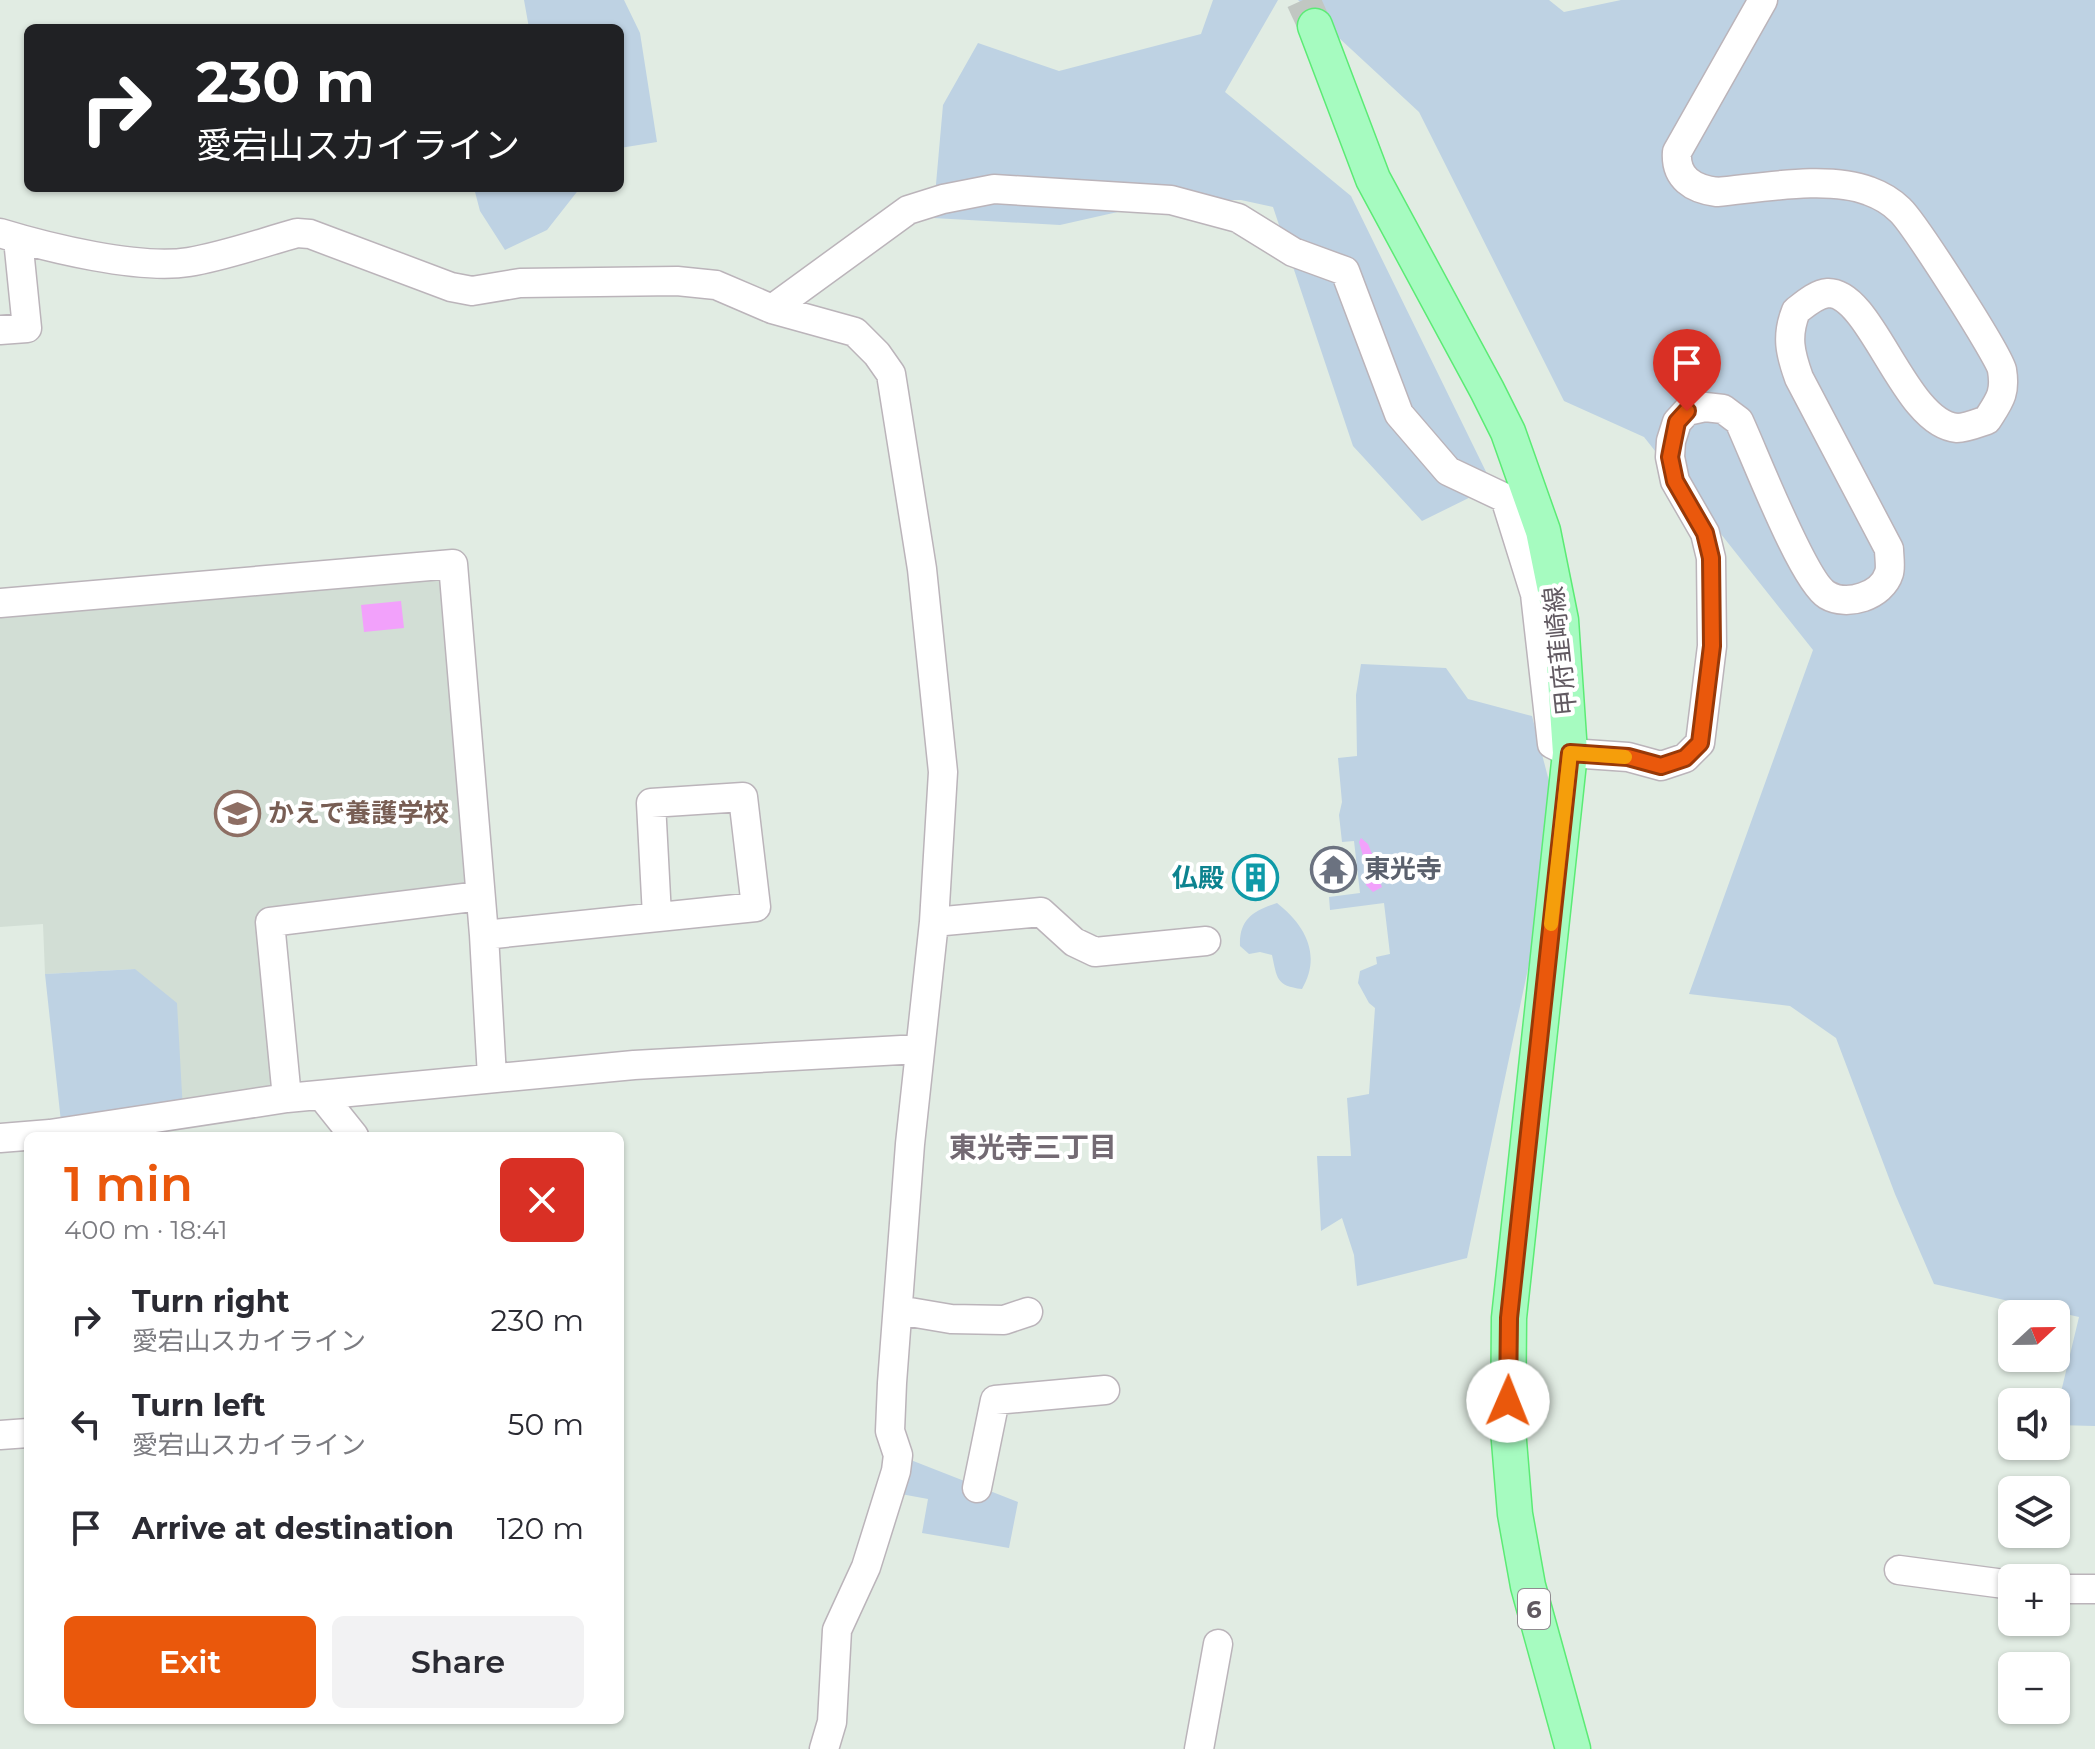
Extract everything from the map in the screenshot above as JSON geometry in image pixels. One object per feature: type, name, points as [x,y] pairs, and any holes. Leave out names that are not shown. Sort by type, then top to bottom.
[{"type":"main road","name":"甲府韮崎線","points":[[1315,26],[1373,179],[1508,432],[1543,531],[1561,620],[1570,753],[1509,1318],[1508,1429],[1515,1514],[1528,1586],[1573,1749]]},
{"type":"street","points":[[772,309],[908,210],[994,189],[1171,200],[1238,218],[1293,252],[1345,271],[1399,414],[1448,471],[1505,498],[1535,594],[1552,744],[1570,753],[1628,757],[1661,766],[1685,758],[1700,743],[1712,646],[1711,558],[1705,533],[1675,481],[1670,457],[1677,422],[1687,411],[1705,407],[1723,409],[1739,421],[1802,562],[1828,596],[1848,600],[1867,597],[1880,587],[1889,573],[1889,549],[1799,378],[1788,340],[1796,311],[1828,293],[1843,298],[1857,309],[1898,376],[1935,419],[1957,428],[1987,420],[2004,393],[2001,366],[1918,233],[1901,210],[1886,199],[1871,191],[1834,182],[1717,192],[1701,190],[1679,172],[1677,152],[1763,0]]},
{"type":"street","points":[[0,330],[27,328],[9,236],[127,262],[159,263],[188,262],[297,233],[310,234],[451,287],[472,291],[520,283],[677,281],[716,285],[772,309],[855,332],[891,374],[922,569],[943,772],[934,922],[919,1049],[890,1431],[898,1455],[896,1471],[866,1567],[837,1630],[832,1722],[824,1749]]},
{"type":"street","points":[[0,603],[453,564],[484,935],[492,1077]]},
{"type":"street","points":[[484,935],[756,907],[743,797],[651,803],[657,916]]},
{"type":"street","points":[[287,1098],[270,922],[480,896]]},
{"type":"street","points":[[934,922],[1041,912],[1074,942],[1095,952],[1206,941]]},
{"type":"street","points":[[63,1132],[287,1098],[492,1077],[634,1065],[919,1049]]},
{"type":"street","points":[[322,1096],[351,1132]]},
{"type":"street","points":[[0,1138],[24,1136]]},
{"type":"street","points":[[898,1310],[951,1319],[1004,1320],[1028,1312]]},
{"type":"street","points":[[977,1488],[995,1400],[1105,1390]]},
{"type":"street","points":[[0,1435],[24,1433]]},
{"type":"street","points":[[1899,1570],[1998,1583]]},
{"type":"street","points":[[2070,1589],[2095,1589]]},
{"type":"street","points":[[1199,1749],[1218,1644]]},
{"type":"shaded area","points":[[524,0],[624,0],[640,33],[657,142],[624,147],[624,24],[528,24]]},
{"type":"shaded area","points":[[1213,0],[1278,0],[1225,92],[1351,196],[1493,486],[1422,521],[1353,446],[1273,207],[1241,200],[1171,200],[1060,225],[933,218],[943,105],[978,43],[1059,71],[1201,34]]},
{"type":"shaded area","points":[[1298,0],[1549,0],[1564,12],[1621,0],[2095,0],[2095,1426],[2070,1425],[2070,1388],[2062,1388],[2066,1372],[2070,1372],[2070,1355],[2079,1317],[2070,1315],[2070,1300],[2004,1300],[1934,1284],[1895,1194],[1836,1038],[1790,1006],[1689,994],[1813,650],[1644,437],[1564,401],[1419,112]]},
{"type":"shaded area","points":[[475,192],[577,192],[547,230],[505,250],[480,211]]},
{"type":"shaded area","name":"かえで養護学校","points":[[453,564],[480,896],[270,922],[287,1098],[183,1112],[135,969],[45,974],[43,924],[0,927],[0,603]]},
{"type":"shaded area","points":[[401,601],[404,628],[364,632],[361,605]]},
{"type":"shaded area","points":[[1361,664],[1446,668],[1468,699],[1532,716],[1550,785],[1538,921],[1467,1258],[1357,1286],[1354,1255],[1342,1218],[1321,1231],[1317,1156],[1351,1156],[1347,1098],[1369,1094],[1375,1008],[1358,983],[1360,971],[1377,964],[1376,957],[1390,954],[1384,903],[1330,910],[1329,897],[1360,893],[1354,841],[1342,842],[1338,758],[1357,756],[1356,695]]},
{"type":"shaded area","points":[[1361,838],[1368,844],[1382,887],[1373,892],[1366,885],[1367,870],[1359,842]]},
{"type":"shaded area","points":[[1277,903],[1296,921],[1308,942],[1310,964],[1302,989],[1287,986],[1279,980],[1272,955],[1260,952],[1249,954],[1240,946],[1242,929],[1249,917]]},
{"type":"shaded area","points":[[135,969],[177,1003],[183,1112],[62,1131],[45,974]]},
{"type":"shaded area","points":[[898,1455],[1018,1502],[1009,1548],[922,1533],[928,1499],[890,1492]]},
{"type":"tunnel","points":[[1303,0],[1315,26]]},
{"type":"slow traffic","points":[[1551,924],[1570,753],[1625,757]]},
{"type":"place","name":"かえで養護学校","points":[[237,813]]},
{"type":"place","name":"東光寺","points":[[1333,869]]},
{"type":"place","name":"仏殿","points":[[1255,878]]},
{"type":"district","name":"東光寺三丁目","points":[[1033,1147]]},
{"type":"route","points":[[1508,1401],[1509,1318],[1570,753],[1628,757],[1661,766],[1685,758],[1700,743],[1712,646],[1711,558],[1705,533],[1675,481],[1670,457],[1677,422],[1687,411]]}]
